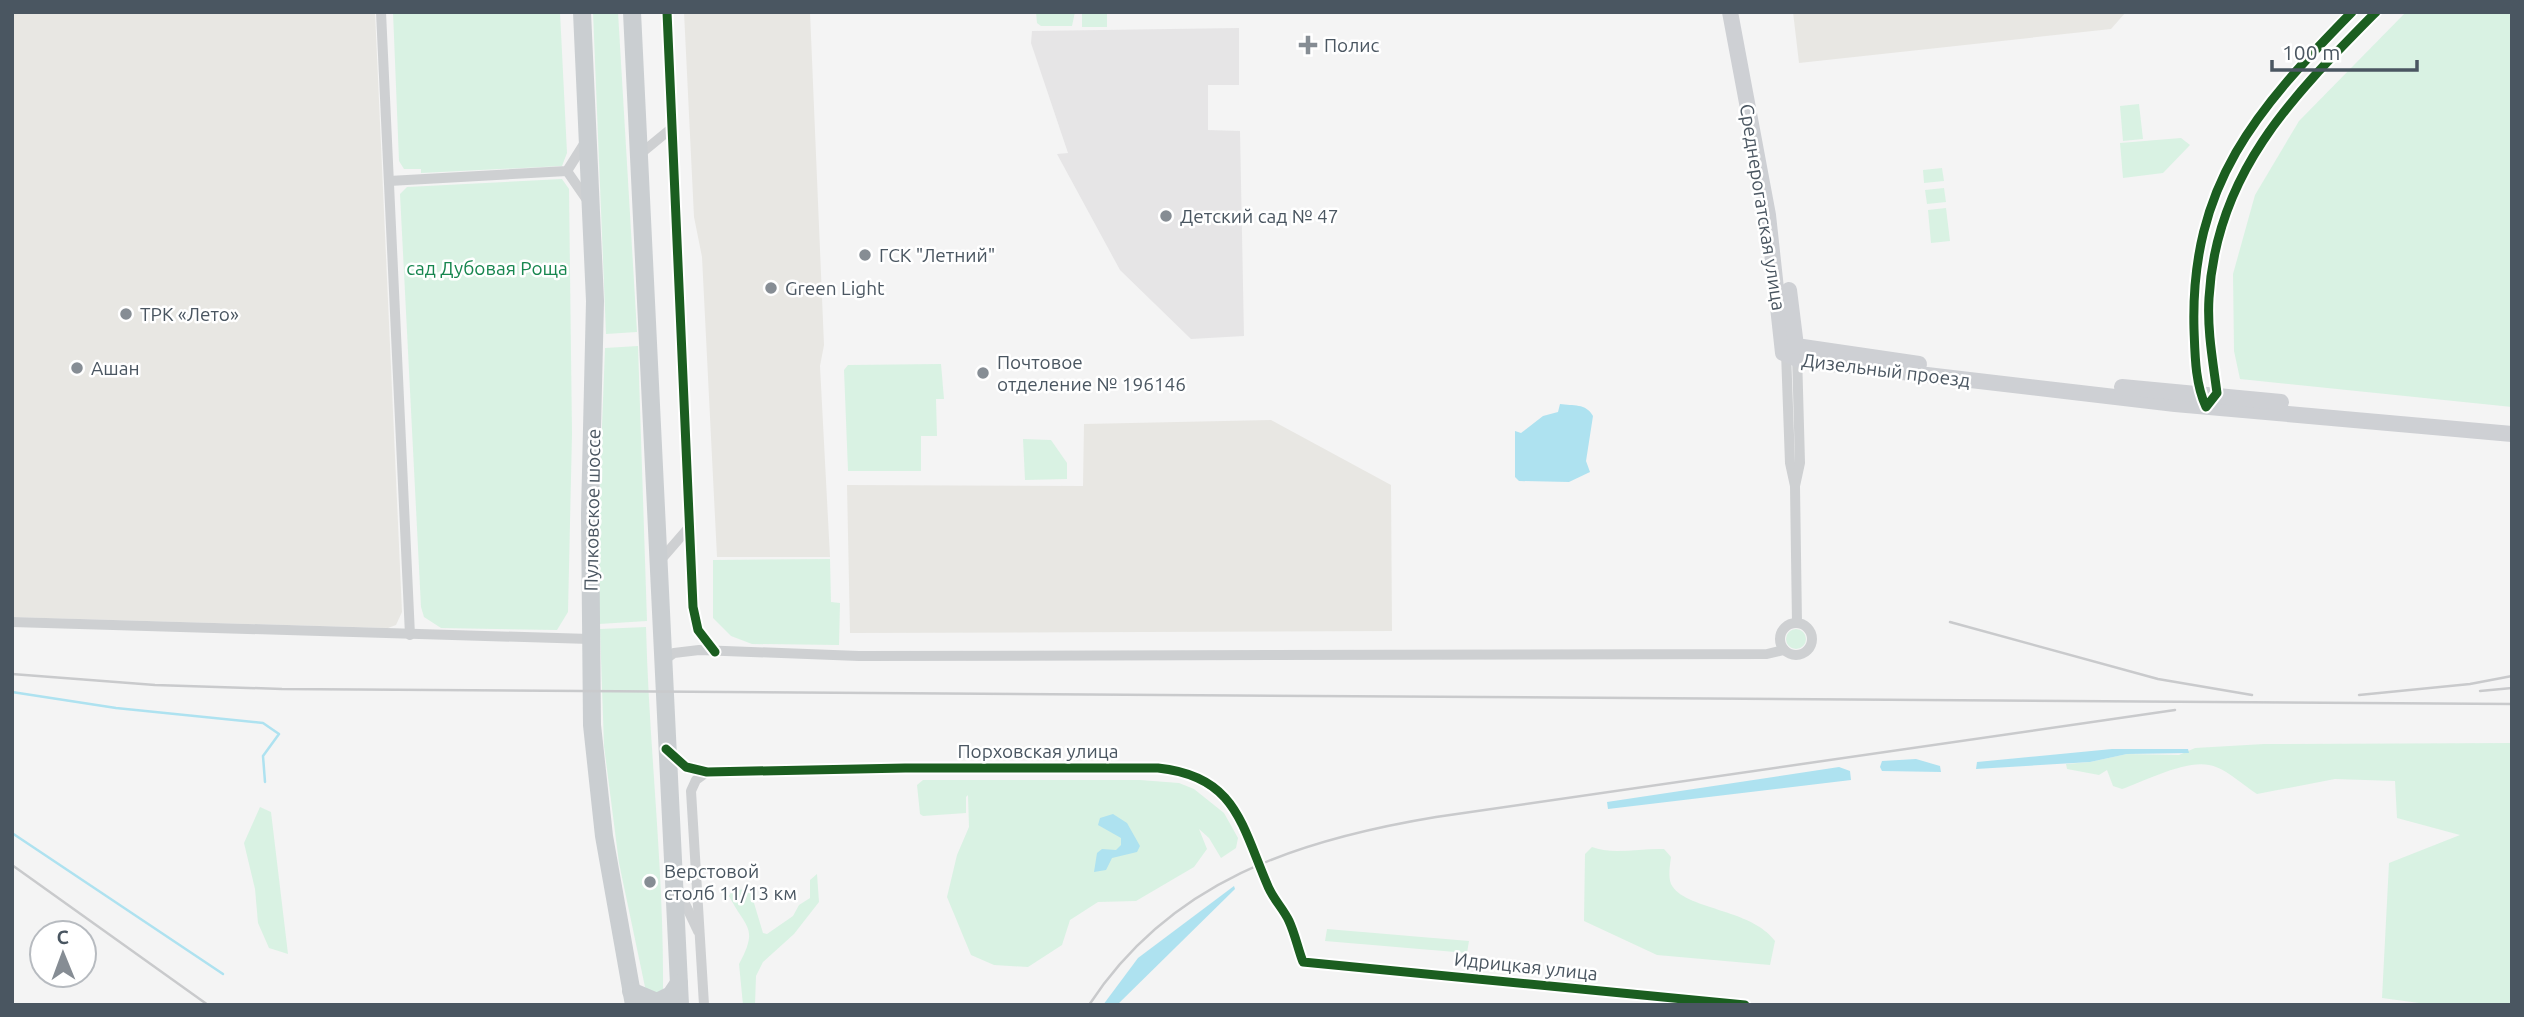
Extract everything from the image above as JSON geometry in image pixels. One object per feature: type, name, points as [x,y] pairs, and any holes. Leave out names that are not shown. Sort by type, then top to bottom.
[{"type":"main road","name":"Пулковское шоссе","points":[[582,12],[596,337],[590,514],[592,725],[599,796],[632,998]]},
{"type":"main road","points":[[632,12],[680,1005]]},
{"type":"main road","points":[[632,998],[657,1002],[671,995],[679,983]]},
{"type":"street","points":[[381,12],[410,635]]},
{"type":"street","points":[[667,12],[695,619],[704,640],[715,652]]},
{"type":"street","name":"Среднерогатская улица","points":[[1730,12],[1792,353]]},
{"type":"street","name":"Среднерогатская улица","points":[[1741,12],[1780,224],[1792,353],[1800,463],[1795,486],[1797,623]]},
{"type":"street","points":[[2203,399],[2195,338],[2195,280],[2215,195],[2238,148],[2261,110],[2295,70],[2352,12]]},
{"type":"street","points":[[2217,393],[2208,299],[2217,245],[2238,183],[2256,148],[2288,103],[2376,12]]},
{"type":"street","points":[[639,155],[673,127]]},
{"type":"street","points":[[389,181],[567,171],[581,153],[588,133]]},
{"type":"street","points":[[567,171],[592,209]]},
{"type":"street","name":"Дизельный проезд","points":[[1792,353],[2512,434]]},
{"type":"street","name":"Дизельный проезд","points":[[2203,399],[2217,393],[2512,424]]},
{"type":"street","points":[[658,563],[691,524]]},
{"type":"street","points":[[12,622],[590,639]]},
{"type":"street","name":"Среднерогатская улица","points":[[1797,623],[1809,629],[1811,646],[1796,655],[1784,649],[1780,641],[1782,632],[1788,626],[1797,623]]},
{"type":"street","points":[[663,661],[681,651],[859,656],[1767,654],[1784,649]]},
{"type":"street","name":"Порховская улица","points":[[666,749],[686,767],[707,772],[905,768],[1158,768],[1189,773],[1214,787],[1234,806],[1268,887],[1290,924],[1303,962]]},
{"type":"street","points":[[704,1005],[691,791],[696,780],[707,772]]},
{"type":"street","points":[[674,880],[701,936]]},
{"type":"street","name":"Идрицкая улица","points":[[1303,962],[1745,1005]]},
{"type":"shaded area","points":[[12,12],[375,12],[402,612],[396,625],[388,628],[12,617]]},
{"type":"shaded area","points":[[684,12],[810,12],[824,345],[820,366],[830,557],[717,557],[702,257],[694,217]]},
{"type":"shaded area","points":[[1793,12],[2126,12],[2111,29],[1799,63]]},
{"type":"shaded area","points":[[1239,28],[1239,85],[1208,85],[1208,130],[1240,131],[1244,336],[1191,339],[1120,270],[1057,154],[1068,153],[1031,43],[1032,31]]},
{"type":"shaded area","points":[[1271,420],[1391,485],[1392,631],[850,633],[847,485],[1083,486],[1084,424]]},
{"type":"green space","points":[[393,12],[560,12],[567,153],[562,166],[421,173],[421,169],[404,169],[399,161]]},
{"type":"green space","points":[[593,12],[618,12],[637,332],[606,334]]},
{"type":"green space","points":[[1036,12],[1075,12],[1072,26],[1041,26],[1037,23]]},
{"type":"green space","points":[[1082,12],[1107,12],[1107,27],[1082,27]]},
{"type":"green space","points":[[2406,12],[2512,12],[2512,407],[2240,379],[2234,351],[2233,274],[2255,195],[2299,121]]},
{"type":"green space","points":[[2139,104],[2143,139],[2123,141],[2120,106]]},
{"type":"green space","points":[[2181,138],[2190,145],[2163,173],[2123,178],[2120,143]]},
{"type":"green space","points":[[1942,168],[1944,181],[1924,183],[1923,170]]},
{"type":"green space","name":"сад Дубовая Роща","points":[[562,179],[569,189],[572,434],[568,612],[557,630],[441,628],[424,617],[421,607],[400,194],[407,187]]},
{"type":"green space","points":[[1944,188],[1946,202],[1927,204],[1925,190]]},
{"type":"green space","points":[[1946,208],[1950,241],[1931,243],[1928,210]]},
{"type":"green space","points":[[638,346],[647,621],[599,624],[598,531],[605,348]]},
{"type":"green space","points":[[941,364],[944,399],[936,399],[937,436],[921,436],[921,471],[848,471],[844,370],[848,365]]},
{"type":"green space","points":[[1023,439],[1051,440],[1067,463],[1067,479],[1025,480]]},
{"type":"green space","points":[[830,559],[831,602],[840,603],[839,645],[752,644],[731,636],[713,618],[713,560]]},
{"type":"green space","points":[[646,627],[663,944],[663,989],[660,993],[648,993],[645,987],[619,863],[604,746],[600,629]]},
{"type":"green space","points":[[1796,629],[1803,632],[1806,639],[1803,646],[1796,649],[1789,646],[1786,639],[1789,632]]},
{"type":"green space","points":[[2512,743],[2512,1005],[2434,1005],[2382,998],[2389,863],[2460,835],[2397,818],[2395,781],[2335,779],[2257,794],[2221,769],[2206,764],[2182,767],[2122,789],[2113,786],[2107,770],[2099,775],[2067,769],[2066,764],[2127,754],[2179,755],[2195,748],[2264,744]]},
{"type":"green space","points":[[923,780],[1140,780],[1179,783],[1194,789],[1224,813],[1238,838],[1236,848],[1221,858],[1209,838],[1199,829],[1207,849],[1194,867],[1136,901],[1098,902],[1070,920],[1062,945],[1028,967],[994,965],[971,955],[947,897],[957,855],[969,827],[968,795],[966,813],[923,816],[920,814],[917,785]]},
{"type":"green space","points":[[260,807],[271,812],[288,954],[269,948],[258,923],[255,889],[244,843]]},
{"type":"green space","points":[[1592,847],[1617,851],[1664,849],[1671,857],[1669,874],[1671,884],[1678,893],[1750,922],[1764,930],[1775,941],[1770,965],[1657,955],[1584,921],[1585,854]]},
{"type":"green space","points":[[817,874],[819,902],[794,934],[763,962],[756,976],[755,1005],[743,1005],[739,964],[749,935],[745,922],[729,896],[732,891],[745,889],[751,893],[763,933],[767,934],[793,916],[799,905],[810,898],[810,880]]},
{"type":"green space","points":[[1327,929],[1469,941],[1467,953],[1325,941]]},
{"type":"water","points":[[1560,404],[1583,407],[1593,416],[1586,461],[1590,472],[1569,482],[1519,481],[1515,477],[1515,431],[1521,433],[1543,416],[1558,412]]},
{"type":"water","points":[[2112,749],[2188,749],[2189,753],[2127,754],[2090,762],[1976,769],[1977,762]]},
{"type":"water","points":[[1916,759],[1940,766],[1941,772],[1882,771],[1880,767],[1882,761]]},
{"type":"water","points":[[1839,767],[1850,771],[1851,780],[1608,809],[1607,802]]},
{"type":"water","points":[[1113,814],[1127,823],[1140,846],[1137,852],[1112,858],[1106,870],[1094,872],[1097,853],[1102,849],[1116,850],[1121,845],[1121,838],[1098,825],[1100,818]]},
{"type":"water","points":[[1234,886],[1235,889],[1117,1005],[1103,1005],[1138,958]]},
{"type":"waterway","points":[[12,692],[116,708],[263,723],[279,734],[263,756],[265,782]]},
{"type":"waterway","points":[[12,833],[223,974]]},
{"type":"railway","points":[[1950,622],[2158,679],[2252,695]]},
{"type":"railway","points":[[12,674],[155,685],[282,689],[2512,704]]},
{"type":"railway","points":[[2359,695],[2470,684],[2512,676]]},
{"type":"railway","points":[[2480,691],[2512,688]]},
{"type":"railway","points":[[1089,1005],[1121,962],[1158,927],[1198,897],[1241,873],[1286,854],[1335,839],[1436,817],[2175,710]]},
{"type":"railway","points":[[12,865],[208,1005]]},
{"type":"cycle path","points":[[667,12],[693,607],[698,630],[715,652]]},
{"type":"cycle path","points":[[2352,12],[2287,82],[2259,117],[2236,152],[2217,191],[2204,232],[2196,278],[2195,359],[2206,407],[2217,393],[2209,298],[2215,253],[2226,212],[2243,174],[2264,139],[2316,74],[2376,12]]},
{"type":"cycle path","points":[[666,749],[686,767],[707,772],[905,768],[1158,768],[1184,773],[1204,781],[1232,806],[1250,841],[1269,889],[1289,921],[1303,962],[1745,1005]]},
{"type":"place","name":"Полис","points":[[1308,45]]},
{"type":"place","name":"Детский сад № 47","points":[[1166,216]]},
{"type":"place","name":"ГСК \"Летний\"","points":[[865,255]]},
{"type":"place","name":"Green Light","points":[[771,288]]},
{"type":"place","name":"ТРК «Лето»","points":[[126,314]]},
{"type":"place","name":"Ашан","points":[[77,368]]},
{"type":"place","name":"Почтовое отделение № 196146","points":[[983,373]]},
{"type":"place","name":"Верстовой столб 11/13 км","points":[[650,882]]}]
